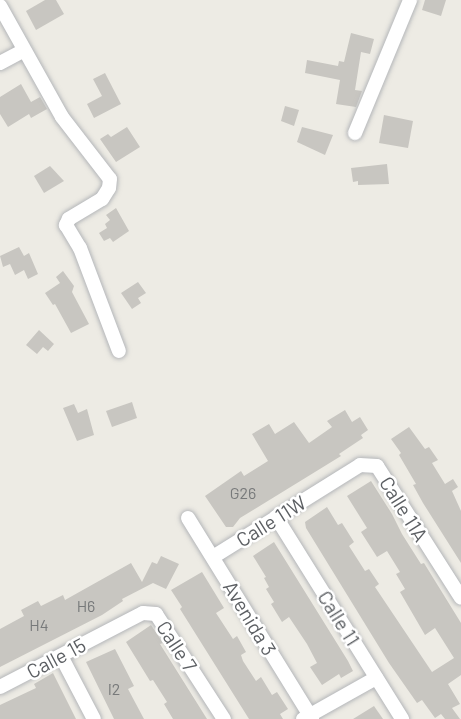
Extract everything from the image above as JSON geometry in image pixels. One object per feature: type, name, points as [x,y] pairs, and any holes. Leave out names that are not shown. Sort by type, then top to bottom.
[{"type":"street","points":[[355,134],[410,0]]},
{"type":"street","points":[[0,6],[62,117],[110,179],[109,188],[102,199],[69,219],[66,225],[80,248],[119,351]]},
{"type":"street","points":[[0,63],[24,50]]},
{"type":"street","name":"Calle 11A","points":[[328,485],[360,465],[377,466],[461,598]]},
{"type":"street","name":"Calle 11W","points":[[213,556],[328,485]]},
{"type":"street","name":"Calle 11","points":[[276,517],[402,719]]},
{"type":"street","name":"Avenida 3","points":[[188,518],[308,717]]},
{"type":"street","name":"Calle 7","points":[[112,629],[143,613],[156,614],[224,719]]},
{"type":"street","name":"Calle 15","points":[[0,687],[112,629]]},
{"type":"street","points":[[61,656],[94,719]]},
{"type":"street","points":[[308,717],[376,678]]},
{"type":"building","points":[[45,0],[56,0],[64,14],[36,30],[26,11]]},
{"type":"building","points":[[425,0],[446,0],[441,16],[422,10]]},
{"type":"building","points":[[351,33],[374,39],[370,54],[361,52],[355,90],[362,91],[356,107],[336,104],[340,80],[305,73],[307,60],[338,66],[339,61],[344,62]]},
{"type":"building","points":[[105,73],[121,104],[94,118],[87,104],[102,96],[93,79]]},
{"type":"building","points":[[21,84],[31,102],[40,97],[47,109],[31,118],[29,114],[8,127],[0,114],[0,97]]},
{"type":"building","points":[[285,106],[299,110],[294,126],[281,121]]},
{"type":"building","points":[[384,115],[413,121],[408,148],[379,143]]},
{"type":"building","points":[[127,127],[140,147],[116,162],[100,139],[108,134],[111,137]]},
{"type":"building","points":[[302,127],[333,135],[325,155],[297,142]]},
{"type":"building","points":[[387,164],[389,184],[358,185],[358,181],[353,182],[351,168]]},
{"type":"building","points":[[50,166],[64,181],[44,193],[34,176]]},
{"type":"building","points":[[116,208],[129,231],[113,242],[110,238],[104,241],[99,233],[107,228],[105,224],[110,220],[106,215]]},
{"type":"building","points":[[19,247],[24,256],[29,253],[38,274],[28,279],[24,270],[15,275],[10,264],[3,267],[0,256]]},
{"type":"building","points":[[63,271],[74,286],[72,292],[89,324],[71,333],[55,304],[53,305],[45,293],[60,283],[56,277]]},
{"type":"building","points":[[138,282],[146,293],[138,298],[141,303],[132,309],[121,293]]},
{"type":"building","points":[[39,330],[54,344],[48,351],[43,347],[37,354],[26,345]]},
{"type":"building","points":[[132,402],[137,418],[112,427],[106,411]]},
{"type":"building","points":[[74,404],[78,413],[87,409],[94,435],[77,441],[63,408]]},
{"type":"building","points":[[345,410],[352,422],[360,417],[368,430],[361,435],[363,438],[339,454],[341,456],[240,518],[233,527],[226,527],[205,496],[241,471],[244,476],[268,461],[252,434],[269,424],[275,434],[294,422],[309,443],[332,427],[327,421]]},
{"type":"building","points":[[409,427],[425,449],[429,447],[438,460],[432,463],[445,484],[453,479],[458,487],[452,491],[461,511],[461,563],[423,503],[413,485],[416,484],[399,455],[401,453],[391,439]]},
{"type":"building","points":[[371,481],[421,564],[424,563],[461,623],[461,675],[448,684],[460,704],[452,708],[460,719],[445,719],[441,714],[435,718],[422,700],[417,703],[389,663],[306,528],[305,522],[327,507],[338,525],[342,523],[354,542],[349,546],[365,571],[369,569],[379,584],[375,587],[432,672],[454,658],[435,628],[425,635],[400,592],[405,589],[396,574],[400,572],[387,551],[377,557],[361,532],[367,528],[347,496]]},
{"type":"building","points":[[274,542],[353,671],[341,678],[339,674],[322,685],[310,667],[317,663],[307,644],[289,617],[282,622],[271,604],[274,602],[266,589],[269,587],[264,578],[266,577],[253,556]]},
{"type":"building","points":[[161,556],[179,564],[166,589],[153,583],[122,599],[123,601],[102,615],[0,667],[0,629],[24,616],[21,610],[38,601],[41,606],[63,595],[65,600],[131,563],[142,582],[152,562],[157,564]]},
{"type":"building","points":[[202,572],[224,608],[216,613],[233,639],[237,636],[246,652],[241,655],[243,661],[256,681],[261,677],[272,695],[277,692],[288,709],[280,714],[283,719],[249,719],[180,609],[182,607],[171,590]]},
{"type":"building","points":[[151,625],[163,643],[160,644],[207,719],[173,719],[164,704],[167,702],[153,680],[150,681],[126,642]]},
{"type":"building","points":[[115,649],[134,686],[128,689],[144,719],[114,719],[86,662]]},
{"type":"building","points":[[53,673],[76,719],[0,719],[0,705],[36,688],[34,684]]},
{"type":"building","points":[[374,706],[383,719],[353,719]]}]
